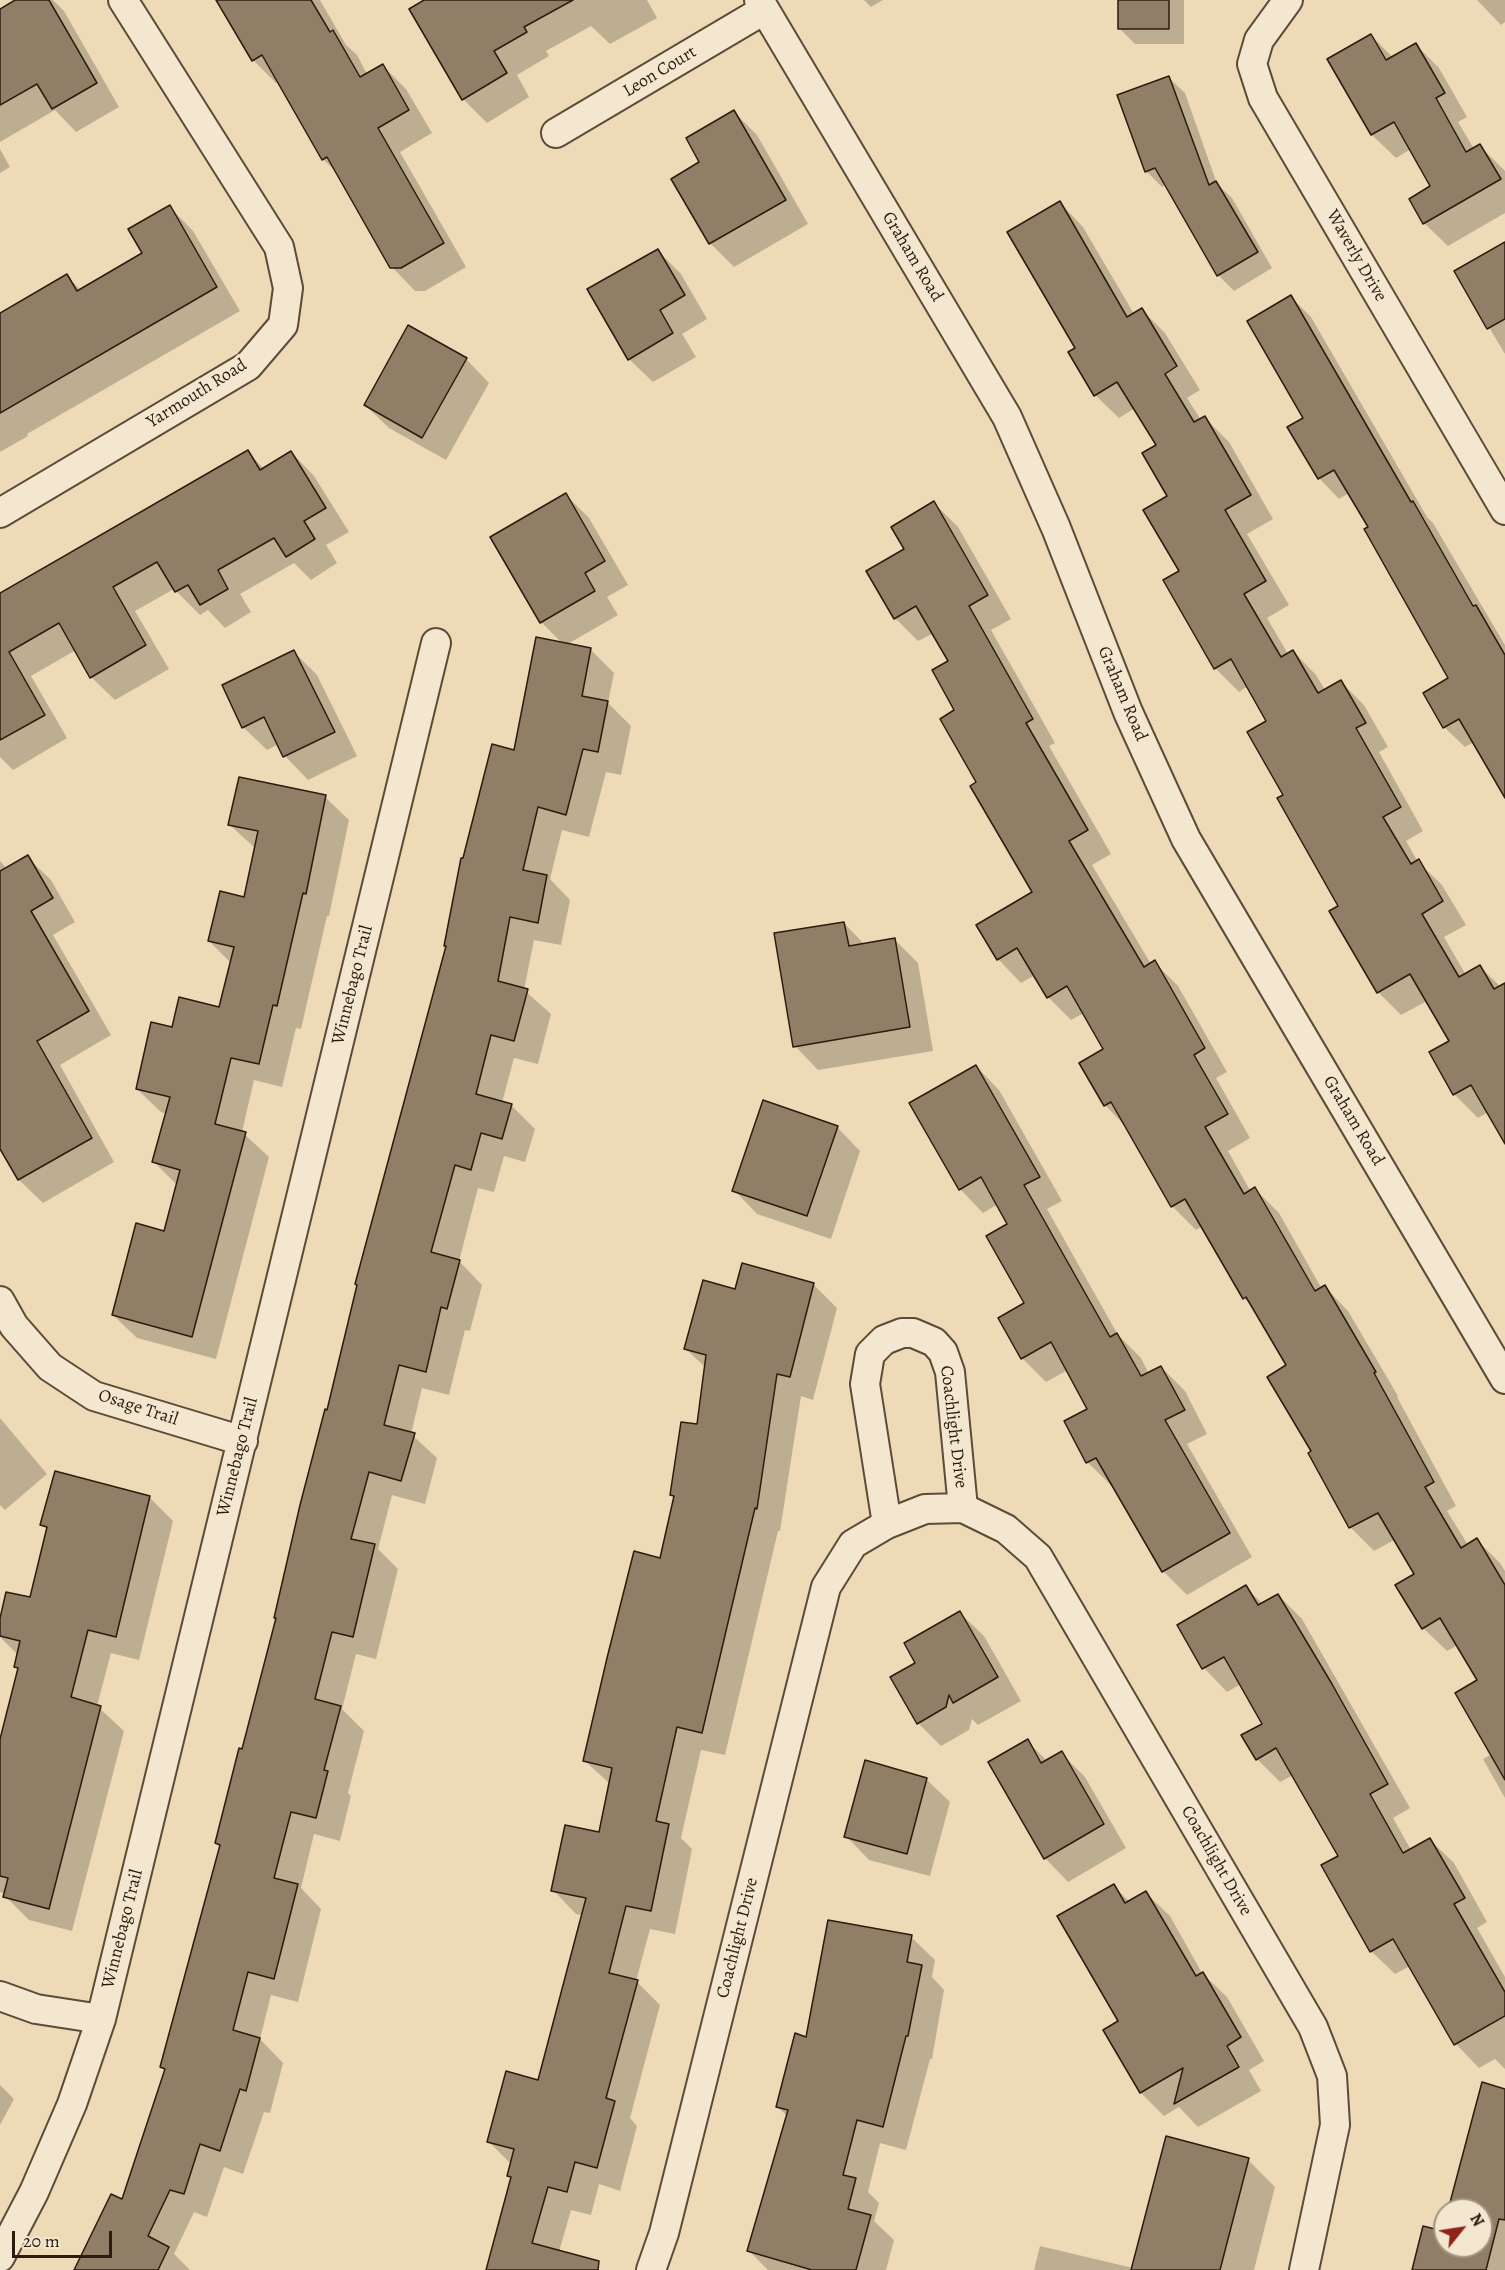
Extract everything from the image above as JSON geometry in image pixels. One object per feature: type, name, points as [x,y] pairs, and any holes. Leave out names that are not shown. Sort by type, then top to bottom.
[{"type":"street","name":"Yarmouth Road","points":[[0,513],[248,366],[283,325],[288,288],[279,247],[123,0]]},
{"type":"street","name":"Waverly Drive","points":[[1288,0],[1259,40],[1252,64],[1263,98],[1505,510]]},
{"type":"street","name":"Leon Court","points":[[556,133],[761,5]]},
{"type":"street","name":"Graham Road","points":[[761,5],[1007,417],[1056,528],[1128,712],[1186,839],[1505,1379]]},
{"type":"street","name":"Winnebago Trail","points":[[0,2257],[34,2192],[72,2104],[101,2019],[436,643]]},
{"type":"street","name":"Osage Trail","points":[[0,1301],[14,1326],[50,1367],[94,1396],[243,1441]]},
{"type":"street","name":"Coachlight Drive","points":[[887,1524],[865,1384],[870,1354],[884,1340],[902,1333],[930,1340],[943,1352],[950,1372],[963,1508]]},
{"type":"street","name":"Coachlight Drive","points":[[651,2270],[667,2221],[826,1587],[853,1544],[887,1524],[925,1509],[963,1508],[1006,1529],[1038,1557],[1313,2027],[1332,2076],[1335,2125],[1304,2270]]},
{"type":"street","points":[[0,1996],[36,2009],[101,2019]]},
{"type":"building","points":[[15,0],[49,0],[97,83],[52,109],[37,84],[0,105],[0,9]]},
{"type":"building","points":[[216,0],[311,0],[330,32],[333,30],[360,77],[383,64],[409,110],[378,128],[444,243],[401,268],[390,268],[327,157],[322,160],[262,55],[252,61]]},
{"type":"building","points":[[424,0],[573,0],[524,27],[527,32],[494,51],[507,73],[462,100],[409,9]]},
{"type":"building","points":[[1118,0],[1169,0],[1169,29],[1118,29]]},
{"type":"building","points":[[1371,34],[1386,60],[1416,43],[1445,93],[1436,98],[1466,152],[1480,144],[1501,179],[1423,224],[1409,199],[1430,186],[1394,122],[1371,135],[1327,59]]},
{"type":"building","points":[[1169,76],[1209,185],[1216,181],[1258,252],[1217,276],[1155,168],[1145,172],[1117,95]]},
{"type":"building","points":[[734,110],[786,200],[709,244],[671,179],[699,162],[686,138]]},
{"type":"building","points":[[1060,201],[1127,317],[1142,308],[1177,366],[1165,374],[1194,422],[1205,416],[1251,495],[1225,510],[1266,581],[1244,594],[1281,657],[1293,650],[1318,693],[1341,680],[1366,723],[1356,728],[1401,807],[1383,817],[1411,864],[1419,859],[1443,901],[1422,914],[1459,977],[1480,965],[1494,989],[1505,983],[1505,1144],[1471,1085],[1453,1095],[1429,1052],[1449,1041],[1410,974],[1377,993],[1329,911],[1338,906],[1277,798],[1283,795],[1247,732],[1266,721],[1231,659],[1214,669],[1163,580],[1179,571],[1143,510],[1167,496],[1142,453],[1156,445],[1117,382],[1094,396],[1068,352],[1075,348],[1007,232]]},
{"type":"building","points":[[170,205],[217,287],[0,413],[0,313],[67,274],[77,291],[142,253],[128,229]]},
{"type":"building","points":[[1505,242],[1505,319],[1487,329],[1454,271]]},
{"type":"building","points":[[658,249],[685,295],[660,310],[673,333],[628,360],[587,289]]},
{"type":"building","points":[[1291,295],[1411,502],[1413,501],[1473,606],[1476,605],[1505,655],[1505,798],[1459,719],[1443,728],[1423,693],[1448,678],[1364,529],[1368,527],[1334,470],[1318,479],[1287,427],[1303,418],[1247,321]]},
{"type":"building","points":[[408,325],[467,358],[422,438],[364,405]]},
{"type":"building","points":[[248,450],[260,470],[291,451],[326,508],[304,521],[315,539],[286,557],[274,538],[218,570],[228,589],[200,605],[188,585],[175,592],[157,562],[113,587],[146,645],[90,678],[59,623],[9,652],[45,715],[0,740],[0,593]]},
{"type":"building","points":[[566,493],[605,561],[585,573],[595,591],[540,623],[490,537]]},
{"type":"building","points":[[934,501],[988,595],[969,606],[1033,719],[1026,723],[1088,830],[1069,841],[1144,967],[1155,960],[1205,1048],[1194,1055],[1228,1114],[1205,1127],[1244,1194],[1255,1187],[1315,1291],[1325,1285],[1376,1372],[1374,1373],[1434,1482],[1425,1487],[1461,1548],[1477,1538],[1505,1585],[1505,1780],[1455,1693],[1477,1680],[1440,1618],[1422,1629],[1395,1585],[1414,1574],[1378,1513],[1349,1528],[1308,1453],[1311,1451],[1267,1377],[1286,1365],[1246,1297],[1243,1299],[1185,1199],[1171,1207],[1111,1102],[1104,1106],[1079,1063],[1103,1049],[1067,986],[1047,998],[1017,948],[997,960],[976,925],[1032,892],[970,786],[976,782],[940,719],[954,710],[932,670],[948,661],[916,606],[894,619],[866,571],[904,549],[891,527]]},
{"type":"building","points":[[536,637],[591,648],[582,696],[608,701],[598,752],[583,749],[566,815],[538,807],[523,870],[547,875],[538,923],[510,917],[498,981],[528,989],[514,1041],[491,1035],[476,1094],[512,1104],[502,1139],[481,1133],[471,1170],[455,1165],[431,1252],[460,1260],[447,1309],[441,1307],[426,1372],[399,1365],[384,1425],[415,1433],[401,1481],[369,1472],[351,1539],[375,1544],[353,1637],[332,1632],[315,1699],[341,1706],[324,1770],[328,1771],[316,1818],[291,1812],[274,1878],[298,1884],[274,1979],[248,1972],[233,2030],[260,2038],[246,2091],[240,2089],[220,2151],[200,2144],[184,2194],[170,2190],[148,2236],[169,2247],[158,2270],[74,2270],[111,2194],[122,2199],[165,2069],[160,2067],[220,1845],[215,1843],[276,1618],[274,1618],[300,1505],[325,1409],[327,1410],[357,1285],[355,1284],[446,946],[444,946],[461,858],[463,858],[492,744],[514,750]]},
{"type":"building","points":[[294,650],[335,732],[283,757],[264,717],[242,728],[222,685]]},
{"type":"building","points":[[239,777],[326,795],[306,894],[303,893],[277,1006],[273,1005],[259,1064],[231,1058],[215,1124],[246,1132],[192,1337],[112,1315],[136,1223],[164,1231],[180,1170],[152,1162],[170,1097],[136,1089],[151,1022],[172,1027],[179,997],[219,1007],[234,947],[208,941],[220,891],[244,897],[258,831],[228,825]]},
{"type":"building","points":[[28,855],[53,898],[31,911],[89,1011],[37,1041],[92,1138],[18,1180],[0,1149],[0,871]]},
{"type":"building","points":[[844,922],[849,946],[895,938],[910,1027],[793,1047],[774,933]]},
{"type":"building","points":[[976,1065],[1040,1177],[1024,1185],[1110,1337],[1117,1333],[1141,1376],[1161,1366],[1185,1410],[1165,1420],[1230,1533],[1162,1572],[1096,1458],[1086,1463],[1064,1421],[1087,1409],[1051,1342],[1021,1359],[998,1318],[1024,1303],[986,1236],[1007,1224],[981,1177],[959,1190],[909,1103]]},
{"type":"building","points":[[763,1100],[838,1126],[807,1216],[732,1191]]},
{"type":"building","points":[[742,1263],[814,1283],[790,1377],[777,1374],[757,1509],[755,1508],[702,1733],[677,1727],[656,1821],[669,1824],[651,1911],[626,1906],[609,1973],[638,1980],[606,2098],[615,2101],[597,2168],[575,2162],[567,2192],[548,2187],[532,2243],[599,2261],[598,2270],[486,2270],[511,2177],[507,2176],[514,2149],[487,2142],[506,2071],[538,2080],[586,1898],[551,1891],[565,1825],[599,1832],[612,1768],[583,1761],[607,1658],[634,1551],[660,1558],[674,1496],[670,1495],[681,1422],[697,1424],[706,1355],[684,1349],[703,1280],[735,1289]]},
{"type":"building","points":[[55,1471],[150,1496],[116,1637],[88,1630],[71,1697],[101,1706],[49,1909],[3,1897],[8,1878],[0,1876],[0,1739],[18,1668],[14,1667],[20,1641],[0,1636],[0,1618],[6,1592],[30,1597],[47,1527],[40,1525]]},
{"type":"building","points":[[1246,1585],[1258,1605],[1278,1594],[1332,1684],[1388,1784],[1370,1794],[1403,1853],[1430,1838],[1465,1898],[1454,1904],[1505,1992],[1505,2016],[1454,2045],[1393,1939],[1370,1952],[1321,1865],[1338,1856],[1276,1748],[1256,1760],[1241,1735],[1262,1724],[1224,1657],[1202,1669],[1177,1625]]},
{"type":"building","points":[[960,1611],[998,1677],[953,1703],[949,1695],[946,1707],[917,1724],[890,1677],[915,1663],[904,1643]]},
{"type":"building","points":[[1028,1739],[1041,1763],[1062,1751],[1104,1824],[1044,1859],[988,1762]]},
{"type":"building","points":[[865,1760],[927,1778],[907,1854],[844,1837]]},
{"type":"building","points":[[1114,1884],[1125,1903],[1146,1891],[1196,1976],[1203,1972],[1241,2037],[1227,2046],[1239,2067],[1174,2104],[1183,2068],[1140,2093],[1103,2030],[1118,2021],[1057,1916]]},
{"type":"building","points":[[828,1920],[912,1935],[907,1962],[922,1965],[908,2036],[906,2036],[883,2127],[857,2120],[843,2175],[856,2178],[848,2209],[871,2215],[856,2270],[812,2270],[747,2251],[788,2110],[776,2107],[795,2033],[806,2037]]},
{"type":"building","points":[[1482,2082],[1505,2089],[1505,2220],[1499,2219],[1493,2243],[1493,2198],[1451,2198]]},
{"type":"building","points":[[1166,2136],[1249,2158],[1220,2270],[1131,2270]]},
{"type":"building","points":[[1423,2226],[1433,2228],[1433,2258],[1489,2258],[1486,2270],[1412,2270]]}]
